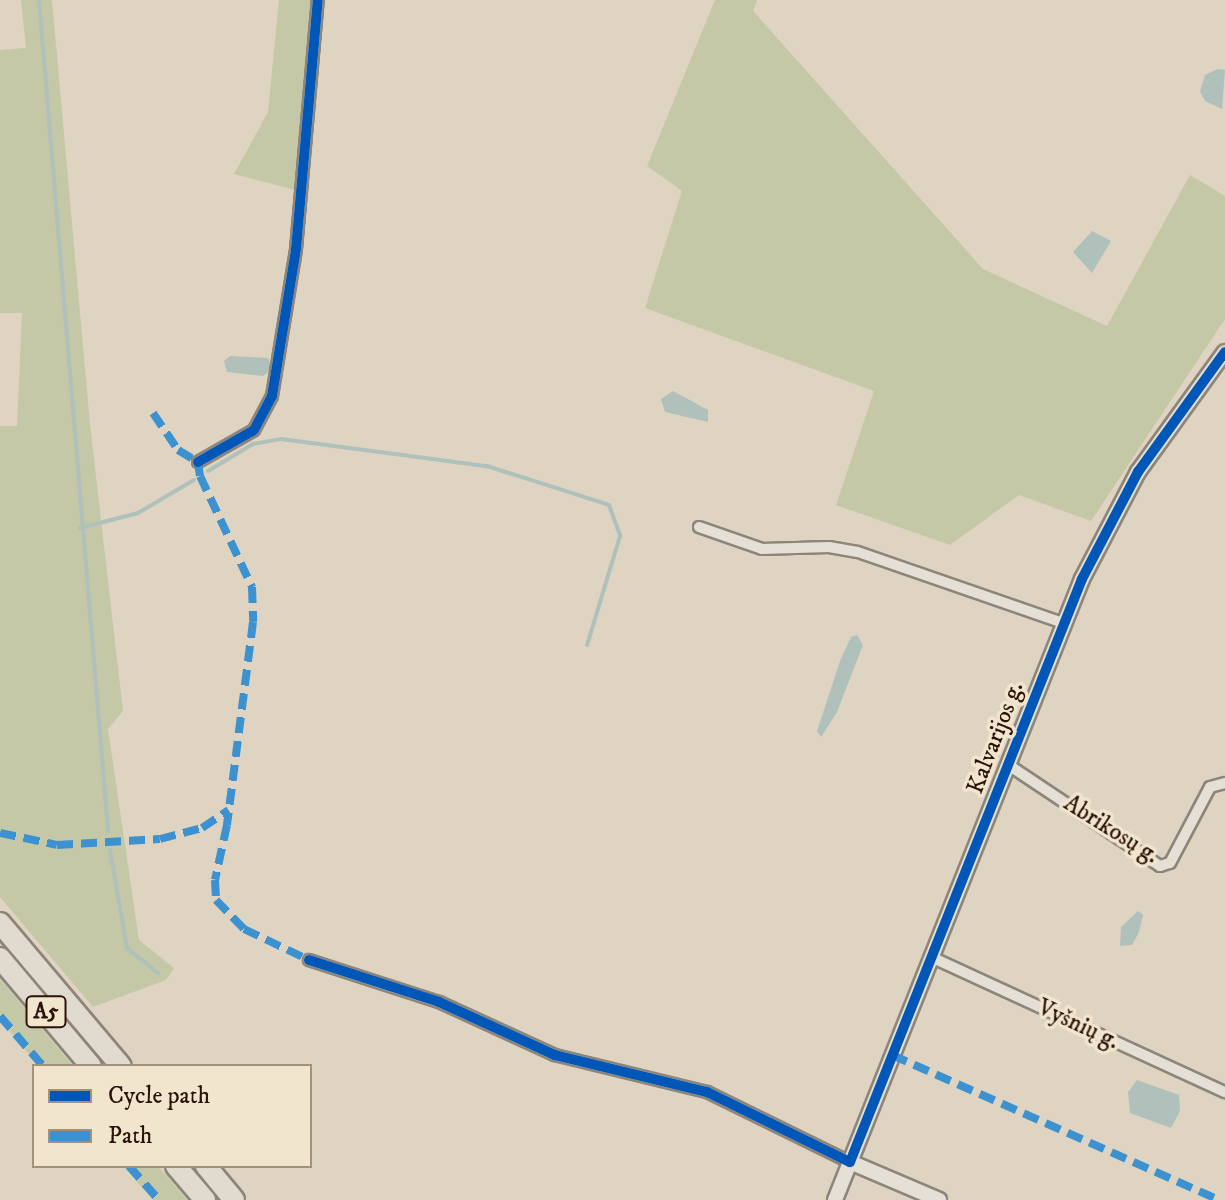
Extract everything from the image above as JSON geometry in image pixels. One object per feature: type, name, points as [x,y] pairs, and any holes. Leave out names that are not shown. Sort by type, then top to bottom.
[{"type":"highway","name":"A5","points":[[0,923],[119,1064]]},
{"type":"highway","name":"A5","points":[[0,958],[89,1064]]},
{"type":"highway","points":[[178,1168],[205,1200]]},
{"type":"highway","points":[[208,1168],[234,1200]]},
{"type":"main road","name":"Kalvarijos g.","points":[[835,1200],[1063,623],[1102,536],[1138,472],[1225,352]]},
{"type":"main road","points":[[850,1162],[939,1200]]},
{"type":"street","points":[[198,462],[254,430],[272,396],[296,249],[318,0]]},
{"type":"street","points":[[699,527],[762,549],[829,547],[858,552],[1063,623]]},
{"type":"street","name":"Abrikosų g.","points":[[1007,764],[1160,866],[1170,863],[1210,787],[1225,783]]},
{"type":"street","name":"Vyšnių g.","points":[[931,957],[1225,1092]]},
{"type":"street","points":[[309,960],[439,1002],[555,1055],[707,1092],[850,1162]]},
{"type":"green space","points":[[21,0],[52,0],[90,424],[123,711],[108,729],[139,940],[174,968],[166,980],[93,1007],[0,897],[0,426],[17,426],[22,313],[0,313],[0,50],[26,48]]},
{"type":"green space","points":[[279,0],[313,0],[295,190],[234,174],[268,112]]},
{"type":"green space","points":[[715,0],[757,0],[753,11],[983,269],[1107,326],[1190,175],[1225,196],[1225,319],[1091,521],[1019,495],[950,545],[836,505],[874,391],[645,308],[682,191],[647,166]]},
{"type":"green space","points":[[0,937],[108,1064],[100,1064],[0,944]]},
{"type":"green space","points":[[0,979],[71,1064],[37,1064],[0,1020]]},
{"type":"green space","points":[[125,1168],[160,1168],[187,1200],[153,1200]]},
{"type":"shaded area","points":[[1218,69],[1225,70],[1222,109],[1205,101],[1200,91],[1205,75]]},
{"type":"shaded area","points":[[1092,231],[1111,241],[1092,273],[1073,252]]},
{"type":"shaded area","points":[[230,356],[268,358],[272,369],[263,376],[227,372],[224,361]]},
{"type":"shaded area","points":[[673,391],[708,410],[708,422],[665,412],[661,399]]},
{"type":"shaded area","points":[[857,635],[863,645],[837,712],[821,737],[817,731],[840,661],[851,637]]},
{"type":"shaded area","points":[[1138,911],[1143,915],[1139,932],[1132,945],[1120,946],[1121,927]]},
{"type":"shaded area","points":[[1137,1080],[1179,1095],[1180,1111],[1171,1128],[1130,1113],[1128,1092]]},
{"type":"waterway","points":[[39,0],[108,831]]},
{"type":"waterway","points":[[208,471],[253,444],[281,439],[487,466],[609,505],[620,536],[587,645]]},
{"type":"waterway","points":[[80,528],[138,513],[194,480]]},
{"type":"waterway","points":[[110,850],[127,948],[158,973]]},
{"type":"marked path","points":[[153,413],[178,450],[198,462],[200,476],[252,587],[253,622],[227,825],[215,880],[216,900],[244,929],[309,960]]},
{"type":"marked path","points":[[0,833],[57,845],[160,839],[202,828],[229,810]]},
{"type":"marked path","points":[[0,1016],[41,1064]]},
{"type":"marked path","points":[[892,1055],[1217,1199]]},
{"type":"marked path","points":[[131,1168],[159,1200]]},
{"type":"cycle path","points":[[198,462],[254,430],[272,396],[296,249],[318,0]]},
{"type":"cycle path","points":[[309,960],[439,1002],[555,1055],[707,1092],[850,1162],[1082,579],[1138,472],[1225,352]]}]
